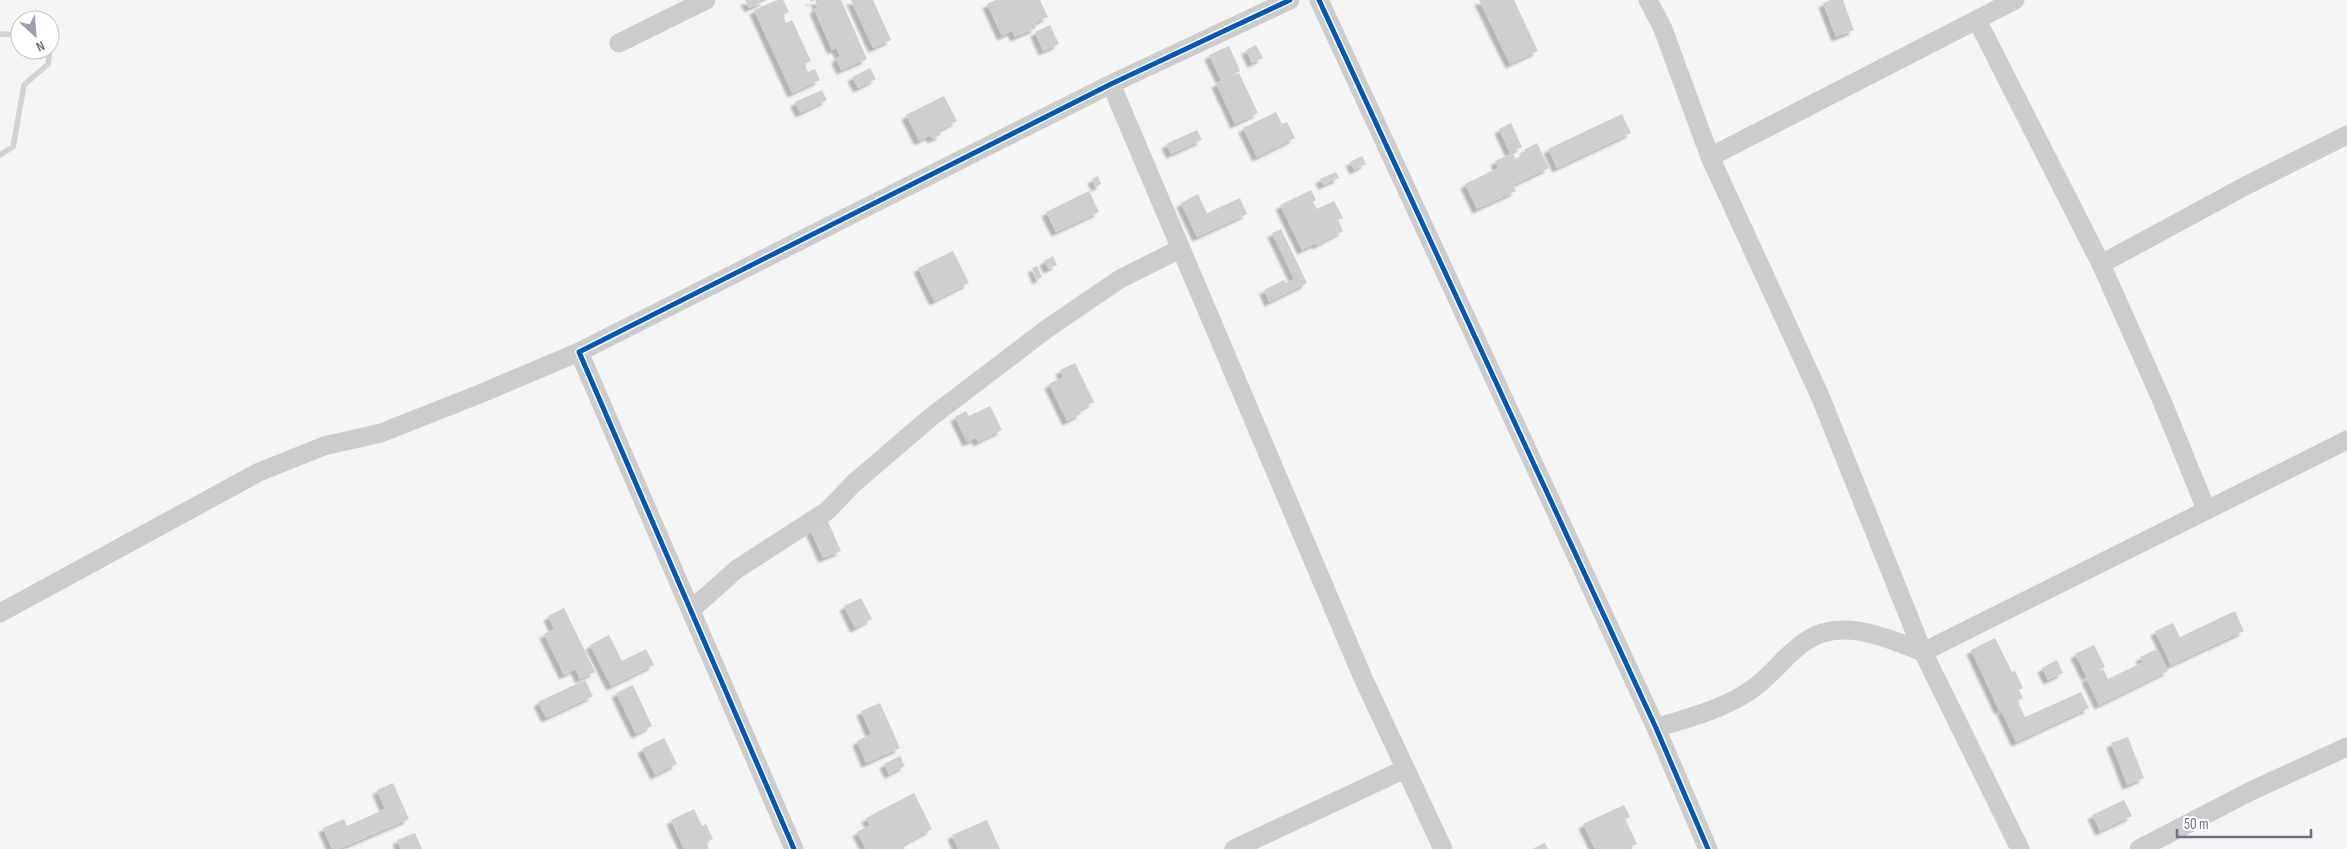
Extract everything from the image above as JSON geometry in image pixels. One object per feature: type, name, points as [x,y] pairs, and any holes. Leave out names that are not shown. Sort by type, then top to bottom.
[{"type":"street","points":[[619,43],[706,0]]},
{"type":"street","points":[[0,612],[259,472],[324,446],[381,433],[579,352],[1110,84],[1290,0]]},
{"type":"street","points":[[1319,0],[1656,728],[1708,849]]},
{"type":"street","points":[[1648,0],[1662,29],[1710,157],[1820,396],[1923,652],[2020,849]]},
{"type":"street","points":[[1710,157],[2015,0]]},
{"type":"street","points":[[1978,20],[2101,264],[2162,401],[2206,509]]},
{"type":"street","points":[[1110,84],[1363,678],[1443,849]]},
{"type":"street","points":[[2101,264],[2249,184],[2347,135]]},
{"type":"street","points":[[691,610],[737,569],[826,511],[854,483],[931,417],[1048,328],[1120,279],[1180,249]]},
{"type":"street","points":[[579,352],[794,849]]},
{"type":"street","points":[[1656,728],[1727,704],[1755,687],[1806,640],[1826,632],[1843,630],[1868,633],[1923,652],[2347,440]]},
{"type":"street","points":[[2139,849],[2251,791],[2347,747]]},
{"type":"street","points":[[1234,849],[1405,768]]},
{"type":"building","points":[[745,0],[767,0],[749,8]]},
{"type":"building","points":[[777,0],[783,0],[789,12],[783,15],[786,23],[792,20],[811,61],[805,64],[808,72],[815,69],[820,80],[792,93],[754,10]]},
{"type":"building","points":[[815,0],[841,0],[867,59],[841,70],[836,58],[840,56],[836,48],[832,50],[814,9],[818,7]]},
{"type":"building","points":[[851,0],[873,0],[891,40],[873,48]]},
{"type":"building","points":[[996,0],[1040,0],[1048,17],[1034,23],[1036,28],[1015,37],[1012,31],[1002,36],[987,4]]},
{"type":"building","points":[[1479,0],[1514,0],[1538,51],[1510,64]]},
{"type":"building","points":[[1831,0],[1843,0],[1854,30],[1836,37],[1823,3]]},
{"type":"building","points":[[1050,25],[1059,44],[1043,51],[1035,32]]},
{"type":"building","points":[[1256,45],[1263,58],[1252,63],[1246,50]]},
{"type":"building","points":[[1229,46],[1240,71],[1221,80],[1209,55]]},
{"type":"building","points":[[870,68],[876,79],[858,88],[852,77]]},
{"type":"building","points":[[1239,73],[1258,113],[1235,124],[1216,83]]},
{"type":"building","points":[[822,90],[827,100],[800,113],[795,102]]},
{"type":"building","points":[[944,96],[957,121],[938,131],[941,135],[932,139],[930,135],[919,141],[906,115]]},
{"type":"building","points":[[1276,112],[1282,124],[1287,122],[1295,138],[1257,157],[1243,128]]},
{"type":"building","points":[[1622,114],[1631,133],[1557,168],[1548,149]]},
{"type":"building","points":[[1511,123],[1522,147],[1510,153],[1499,129]]},
{"type":"building","points":[[1197,130],[1202,140],[1171,154],[1166,144]]},
{"type":"building","points":[[1537,143],[1549,168],[1513,185],[1516,191],[1477,209],[1465,184],[1498,168],[1495,161],[1513,153],[1515,159],[1526,153],[1524,150]]},
{"type":"building","points":[[1362,156],[1366,164],[1354,170],[1350,162]]},
{"type":"building","points":[[1336,172],[1339,178],[1323,185],[1320,179]]},
{"type":"building","points":[[1098,176],[1101,184],[1096,187],[1092,179]]},
{"type":"building","points":[[1311,190],[1316,200],[1313,202],[1317,209],[1334,201],[1343,218],[1338,220],[1343,231],[1317,245],[1316,243],[1302,250],[1280,205]]},
{"type":"building","points":[[1089,191],[1099,212],[1056,232],[1046,212]]},
{"type":"building","points":[[1198,194],[1207,213],[1240,198],[1247,214],[1197,237],[1181,203]]},
{"type":"building","points":[[1281,229],[1307,283],[1269,302],[1264,290],[1284,280],[1286,283],[1294,279],[1272,233]]},
{"type":"building","points":[[953,251],[969,283],[934,301],[918,268]]},
{"type":"building","points":[[1053,256],[1057,265],[1048,269],[1044,261]]},
{"type":"building","points":[[1037,266],[1042,277],[1037,280],[1032,268]]},
{"type":"building","points":[[1075,363],[1094,402],[1079,410],[1081,414],[1067,421],[1049,384],[1063,377],[1060,370]]},
{"type":"building","points":[[990,406],[1002,430],[978,442],[976,438],[967,442],[955,417],[966,411],[969,416]]},
{"type":"building","points":[[826,517],[841,551],[823,558],[808,525]]},
{"type":"building","points":[[861,598],[872,619],[855,628],[844,606]]},
{"type":"building","points":[[564,608],[595,672],[580,679],[575,669],[564,675],[544,634],[554,629],[548,616]]},
{"type":"building","points":[[2235,611],[2244,631],[2171,665],[2155,631],[2173,623],[2180,637]]},
{"type":"building","points":[[609,635],[622,661],[646,649],[654,665],[611,686],[590,645]]},
{"type":"building","points":[[1995,638],[2012,672],[2015,671],[2023,688],[2019,690],[2023,698],[1999,710],[1971,650]]},
{"type":"building","points":[[2094,645],[2105,667],[2086,676],[2075,654]]},
{"type":"building","points":[[2157,649],[2168,671],[2099,705],[2086,678],[2103,669],[2108,679],[2143,662],[2140,657]]},
{"type":"building","points":[[2057,660],[2063,673],[2048,680],[2042,668]]},
{"type":"building","points":[[585,680],[593,696],[546,718],[538,702]]},
{"type":"building","points":[[633,685],[652,726],[636,734],[616,693]]},
{"type":"building","points":[[2081,692],[2089,708],[2016,742],[2001,710],[2018,702],[2025,717]]},
{"type":"building","points":[[880,703],[900,748],[866,763],[857,741],[871,734],[861,711]]},
{"type":"building","points":[[2128,737],[2144,778],[2127,785],[2111,743]]},
{"type":"building","points":[[664,738],[677,764],[655,775],[642,749]]},
{"type":"building","points":[[900,756],[905,766],[889,774],[884,764]]},
{"type":"building","points":[[393,783],[409,819],[339,849],[332,849],[323,828],[344,819],[347,826],[385,809],[377,790]]},
{"type":"building","points":[[914,793],[932,829],[902,845],[905,849],[866,849],[857,832],[870,825],[866,818]]},
{"type":"building","points":[[2124,800],[2132,816],[2100,831],[2092,815]]},
{"type":"building","points":[[1624,805],[1630,817],[1625,819],[1637,844],[1626,849],[1595,849],[1583,824]]},
{"type":"building","points":[[694,809],[702,826],[706,824],[713,839],[706,842],[709,849],[684,849],[671,820]]},
{"type":"building","points":[[987,820],[1000,849],[958,849],[952,835]]},
{"type":"building","points":[[415,833],[422,849],[401,849],[397,840]]},
{"type":"building","points":[[1545,843],[1548,849],[1532,849]]},
{"type":"waterway","points":[[0,34],[10,34]]},
{"type":"waterway","points":[[0,155],[13,147],[24,85],[48,64],[49,60]]},
{"type":"cycle path","points":[[794,849],[579,352],[1111,84],[1290,0]]},
{"type":"cycle path","points":[[1319,0],[1656,728],[1708,849]]}]
